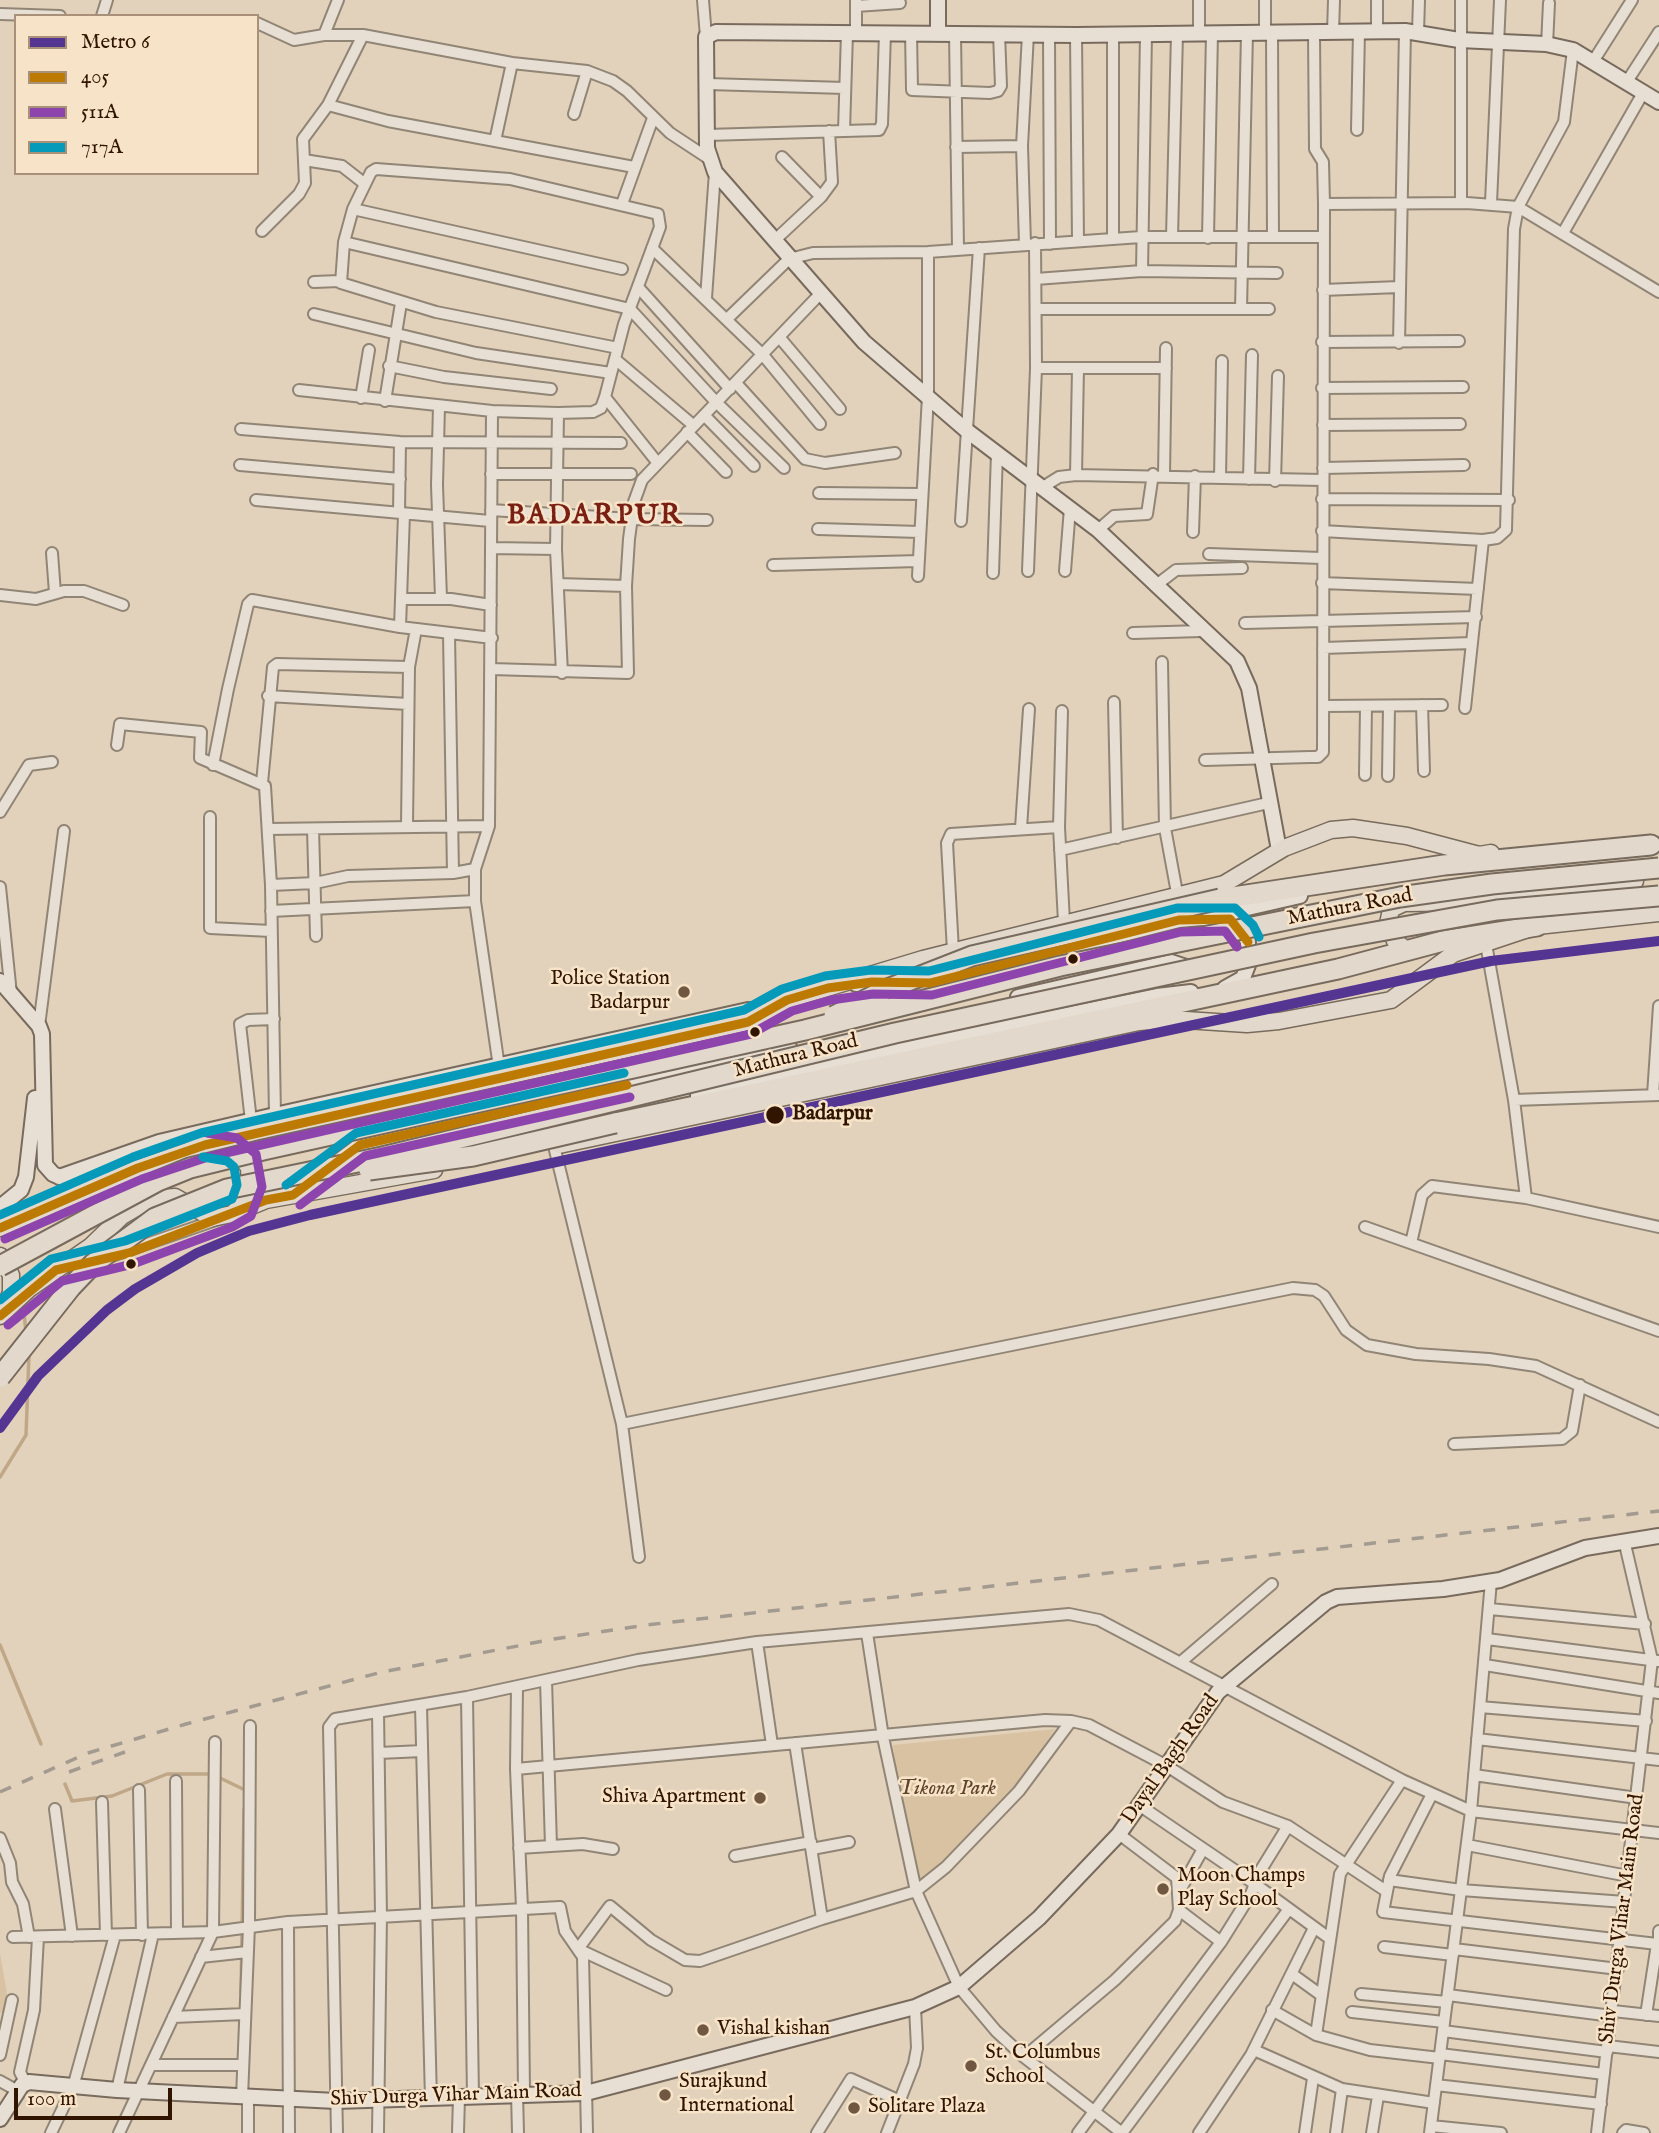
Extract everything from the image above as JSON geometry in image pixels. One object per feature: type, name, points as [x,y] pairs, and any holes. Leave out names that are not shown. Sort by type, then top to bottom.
[{"type":"highway","points":[[805,1030],[885,990],[972,956],[1220,899],[1394,875],[1444,865],[1649,845]]},
{"type":"highway","name":"Mathura Road","points":[[0,1266],[158,1181],[190,1168],[805,1030],[1060,966],[1400,897],[1492,884],[1659,867]]},
{"type":"highway","name":"Mathura Road","points":[[0,1377],[86,1271],[155,1218],[227,1189],[294,1186],[895,1032],[1196,971],[1314,943],[1497,911],[1659,896]]},
{"type":"highway","points":[[294,1186],[415,1166],[1338,969],[1406,950],[1537,926]]},
{"type":"highway","points":[[0,1274],[43,1242]]},
{"type":"main road","points":[[0,1228],[117,1177],[205,1145],[662,1036],[748,1022],[787,1000],[953,951],[1177,893],[1224,884],[1279,850],[1331,830],[1353,828],[1407,836],[1479,855],[1632,839],[1649,845],[1635,881]]},
{"type":"main road","points":[[1635,881],[1654,914]]},
{"type":"main road","points":[[1406,950],[1395,941],[1388,924],[1391,909],[1404,903],[1479,902],[1572,892],[1635,881]]},
{"type":"main road","name":"Mathura Road","points":[[230,1215],[294,1186],[489,1160],[1139,1022],[1170,1019],[1258,1023],[1391,1000],[1453,954],[1537,926],[1654,914]]},
{"type":"main road","points":[[0,1316],[90,1246],[122,1216],[151,1199],[170,1196],[206,1216],[230,1215],[242,1207],[249,1194],[248,1167],[232,1149],[205,1145]]},
{"type":"main road","points":[[0,1256],[8,1266],[11,1284],[9,1300],[0,1316]]},
{"type":"street","points":[[324,35],[338,0]]},
{"type":"street","points":[[703,0],[708,84],[708,158],[715,172],[864,342],[966,430],[1098,530],[1202,631],[1237,661],[1245,676],[1279,850]]},
{"type":"street","points":[[938,0],[938,33]]},
{"type":"street","points":[[1199,0],[1205,34],[1208,239]]},
{"type":"street","points":[[1265,0],[1269,34],[1273,237]]},
{"type":"street","points":[[1333,33],[1334,0]]},
{"type":"street","points":[[1377,0],[1377,30]]},
{"type":"street","points":[[1399,343],[1401,205],[1412,32],[1419,0]]},
{"type":"street","points":[[1461,0],[1461,203]]},
{"type":"street","points":[[1491,203],[1500,0]]},
{"type":"street","points":[[1594,60],[1632,0]]},
{"type":"street","points":[[844,131],[845,88],[856,3],[900,3]]},
{"type":"street","points":[[1547,45],[1549,3]]},
{"type":"street","points":[[259,24],[294,40],[324,35],[363,35],[512,63],[587,71],[613,81],[627,91],[653,118],[708,158]]},
{"type":"street","points":[[706,37],[716,32],[1049,35],[1314,34],[1377,30],[1412,32],[1459,40],[1547,45],[1573,50],[1594,60],[1659,102]]},
{"type":"street","points":[[1357,130],[1359,31]]},
{"type":"street","points":[[911,32],[912,90],[957,92],[998,91],[1002,81],[999,33]]},
{"type":"street","points":[[1626,83],[1659,32]]},
{"type":"street","points":[[707,135],[829,131],[873,133],[881,128],[885,33]]},
{"type":"street","points":[[955,33],[958,249]]},
{"type":"street","points":[[1241,309],[1247,33]]},
{"type":"street","points":[[1028,34],[1022,146],[1037,309],[1028,571]]},
{"type":"street","points":[[1113,34],[1113,239]]},
{"type":"street","points":[[1142,271],[1146,34]]},
{"type":"street","points":[[1172,237],[1177,34]]},
{"type":"street","points":[[1205,760],[1322,755],[1324,204],[1323,162],[1315,149],[1314,34]]},
{"type":"street","points":[[262,231],[299,194],[306,174],[303,139],[328,105],[363,35]]},
{"type":"street","points":[[1049,35],[1050,244]]},
{"type":"street","points":[[1076,35],[1078,241]]},
{"type":"street","points":[[1322,531],[1483,540],[1497,538],[1506,530],[1513,248],[1518,207],[1564,121],[1573,50]]},
{"type":"street","points":[[495,141],[512,63]]},
{"type":"street","points":[[574,114],[587,71]]},
{"type":"street","points":[[708,84],[845,88]]},
{"type":"street","points":[[1563,233],[1643,93]]},
{"type":"street","points":[[328,105],[388,121],[634,167]]},
{"type":"street","points":[[622,204],[653,118]]},
{"type":"street","points":[[775,240],[821,197],[833,178],[829,131]]},
{"type":"street","points":[[956,147],[1022,146]]},
{"type":"street","points":[[782,157],[821,197]]},
{"type":"street","points":[[304,160],[342,166],[365,184]]},
{"type":"street","points":[[299,390],[492,411],[593,412],[601,408],[606,397],[630,309],[660,227],[660,216],[622,204],[510,179],[385,168],[370,172],[353,209],[344,242],[339,281]]},
{"type":"street","points":[[706,298],[715,172]]},
{"type":"street","points":[[1324,204],[1491,203],[1518,207],[1659,292]]},
{"type":"street","points":[[353,209],[622,269]]},
{"type":"street","points":[[727,319],[789,259],[813,253],[928,252],[1142,237],[1323,237]]},
{"type":"street","points":[[344,242],[630,309],[716,402],[784,468]]},
{"type":"street","points":[[652,248],[763,355],[820,424]]},
{"type":"street","points":[[961,521],[966,430],[974,364],[979,248]]},
{"type":"street","points":[[918,576],[928,396],[928,252]]},
{"type":"street","points":[[1036,279],[1142,271],[1277,273]]},
{"type":"street","points":[[314,282],[339,281],[401,303],[617,353],[690,428],[726,472]]},
{"type":"street","points":[[638,286],[805,460],[824,463],[895,453]]},
{"type":"street","points":[[1323,290],[1399,287]]},
{"type":"street","points":[[491,669],[628,673],[626,586],[631,519],[642,480],[821,294]]},
{"type":"street","points":[[385,401],[401,303]]},
{"type":"street","points":[[1037,309],[1269,309]]},
{"type":"street","points":[[314,314],[513,360],[611,373]]},
{"type":"street","points":[[780,338],[840,409]]},
{"type":"street","points":[[1322,342],[1459,341]]},
{"type":"street","points":[[1098,530],[1114,516],[1144,515],[1150,511],[1159,475],[1166,348]]},
{"type":"street","points":[[361,398],[369,350]]},
{"type":"street","points":[[1249,479],[1252,355]]},
{"type":"street","points":[[1220,478],[1222,360]]},
{"type":"street","points":[[389,366],[444,377],[551,389]]},
{"type":"street","points":[[1036,368],[1166,368]]},
{"type":"street","points":[[1076,475],[1079,368]]},
{"type":"street","points":[[1275,481],[1278,376]]},
{"type":"street","points":[[1322,388],[1463,387]]},
{"type":"street","points":[[606,397],[657,462]]},
{"type":"street","points":[[439,406],[437,442],[441,598]]},
{"type":"street","points":[[492,411],[489,826],[475,869],[475,901],[499,1067]]},
{"type":"street","points":[[558,413],[556,548],[562,673]]},
{"type":"street","points":[[704,415],[754,466]]},
{"type":"street","points":[[1323,425],[1460,424]]},
{"type":"street","points":[[241,429],[400,442],[621,443]]},
{"type":"street","points":[[400,442],[400,627]]},
{"type":"street","points":[[993,573],[997,453]]},
{"type":"street","points":[[1323,468],[1464,465]]},
{"type":"street","points":[[240,466],[400,479]]},
{"type":"street","points":[[491,474],[631,474]]},
{"type":"street","points":[[1043,487],[1059,477],[1076,475],[1322,480]]},
{"type":"street","points":[[1193,531],[1195,476]]},
{"type":"street","points":[[819,493],[922,494]]},
{"type":"street","points":[[1322,499],[1508,500]]},
{"type":"street","points":[[256,500],[438,516],[557,512],[631,519],[707,520]]},
{"type":"street","points":[[1065,571],[1070,508]]},
{"type":"street","points":[[818,528],[920,531]]},
{"type":"street","points":[[1465,708],[1483,540]]},
{"type":"street","points":[[491,548],[556,548]]},
{"type":"street","points":[[52,553],[55,593]]},
{"type":"street","points":[[1209,554],[1321,558]]},
{"type":"street","points":[[773,565],[918,561]]},
{"type":"street","points":[[1155,586],[1176,570],[1242,568]]},
{"type":"street","points":[[1322,583],[1478,589]]},
{"type":"street","points":[[558,584],[626,586]]},
{"type":"street","points":[[0,595],[36,599],[55,593],[84,590],[123,605]]},
{"type":"street","points":[[402,599],[441,598],[491,606]]},
{"type":"street","points":[[213,765],[250,602],[400,627],[492,638]]},
{"type":"street","points":[[1245,623],[1475,617]]},
{"type":"street","points":[[407,825],[409,667],[416,629]]},
{"type":"street","points":[[1133,634],[1202,631]]},
{"type":"street","points":[[449,634],[453,873]]},
{"type":"street","points":[[1323,648],[1472,642]]},
{"type":"street","points":[[1162,662],[1165,828],[1177,893]]},
{"type":"street","points":[[262,783],[270,672],[277,664],[409,667]]},
{"type":"street","points":[[268,696],[408,704]]},
{"type":"street","points":[[1114,702],[1117,838]]},
{"type":"street","points":[[1388,776],[1389,705]]},
{"type":"street","points":[[1422,705],[1423,771]]},
{"type":"street","points":[[1324,706],[1443,705]]},
{"type":"street","points":[[1365,775],[1366,706]]},
{"type":"street","points":[[1021,828],[1029,709]]},
{"type":"street","points":[[1062,711],[1059,827],[1064,922]]},
{"type":"street","points":[[117,745],[120,724],[201,732],[200,758],[262,783],[266,789],[271,885],[275,1115]]},
{"type":"street","points":[[0,812],[29,765],[51,762]]},
{"type":"street","points":[[1060,850],[1268,803]]},
{"type":"street","points":[[210,817],[210,928],[271,931]]},
{"type":"street","points":[[268,829],[407,825],[489,826]]},
{"type":"street","points":[[953,951],[948,838],[956,832],[1059,827]]},
{"type":"street","points":[[313,829],[316,936]]},
{"type":"street","points":[[64,831],[39,1026],[44,1047],[44,1159],[54,1173],[80,1182],[117,1177]]},
{"type":"street","points":[[271,885],[315,883],[348,876],[453,873],[475,869]]},
{"type":"street","points":[[1202,918],[1394,875]]},
{"type":"street","points":[[0,887],[5,995],[39,1026]]},
{"type":"street","points":[[271,911],[475,901]]},
{"type":"street","points":[[489,1160],[557,1131],[825,1065],[1157,996],[1227,988],[1243,978],[1248,965],[1248,942],[1244,933],[1230,919],[1179,920],[930,983],[872,982],[828,988]]},
{"type":"street","points":[[294,1186],[360,1145],[1171,961],[1201,972],[1237,964],[1244,955],[1248,942]]},
{"type":"street","points":[[1486,944],[1514,1100],[1526,1198]]},
{"type":"street","points":[[1186,993],[1201,972]]},
{"type":"street","points":[[0,981],[5,995],[26,1023],[37,1048],[29,1164],[21,1189],[0,1208]]},
{"type":"street","points":[[1514,1100],[1656,1095],[1659,1006]]},
{"type":"street","points":[[251,1122],[240,1024],[248,1020],[274,1018]]},
{"type":"street","points":[[54,1173],[159,1142],[275,1115],[499,1067],[662,1036]]},
{"type":"street","points":[[554,1146],[622,1424],[639,1558]]},
{"type":"street","points":[[1411,1243],[1422,1195],[1427,1188],[1526,1198],[1659,1227]]},
{"type":"street","points":[[56,1270],[128,1253],[230,1215]]},
{"type":"street","points":[[1365,1227],[1659,1331]]},
{"type":"street","points":[[622,1424],[1293,1288],[1315,1290],[1324,1296],[1346,1330],[1367,1345],[1416,1354],[1536,1366],[1659,1422]]},
{"type":"street","points":[[1454,1444],[1562,1439],[1572,1431],[1580,1385]]},
{"type":"street","name":"Dayal Bagh Road","points":[[959,1987],[1039,1918],[1119,1834],[1218,1692],[1318,1607],[1332,1599],[1491,1581],[1542,1566],[1585,1548],[1659,1536]]},
{"type":"street","name":"Shiv Durga Vihar Main Road","points":[[1597,2133],[1646,1721],[1654,1692],[1655,1660],[1624,1540]]},
{"type":"street","points":[[1491,1581],[1471,1811],[1431,2129],[1501,2133]]},
{"type":"street","points":[[1182,1661],[1272,1584]]},
{"type":"street","points":[[1490,1609],[1645,1624]]},
{"type":"street","points":[[337,2133],[330,1723],[335,1718],[421,1706],[638,1660],[757,1642],[1069,1614],[1099,1620],[1182,1661],[1402,1780],[1471,1811],[1659,1833]]},
{"type":"street","points":[[867,1633],[883,1737],[916,1891],[959,1987],[996,2031],[1024,2057],[1122,2133],[1289,1909]]},
{"type":"street","points":[[1487,1639],[1655,1660]]},
{"type":"street","points":[[757,1642],[772,1745]]},
{"type":"street","points":[[1485,1665],[1654,1692]]},
{"type":"street","points":[[547,1679],[551,1846]]},
{"type":"street","points":[[517,1687],[516,1769],[522,1908],[518,2133]]},
{"type":"street","points":[[458,2133],[466,2096],[472,1911],[467,1697]]},
{"type":"street","points":[[421,1706],[431,2099]]},
{"type":"street","points":[[1480,1707],[1646,1721]]},
{"type":"street","points":[[378,1712],[378,2133]]},
{"type":"street","points":[[516,1769],[1045,1720],[1071,1721],[1088,1726],[1167,1766],[1223,1802],[1252,1810],[1288,1826],[1345,1865],[1387,1886],[1625,1902]]},
{"type":"street","points":[[578,1949],[610,1906],[651,1940],[691,1961],[712,1958],[822,1919],[916,1891],[946,1867],[1019,1791],[1071,1721]]},
{"type":"street","points":[[248,2133],[240,2065],[250,1726]]},
{"type":"street","points":[[1478,1739],[1659,1760]]},
{"type":"street","points":[[118,2133],[213,1932],[215,1742]]},
{"type":"street","points":[[795,1743],[822,1919]]},
{"type":"street","points":[[379,1753],[422,1751]]},
{"type":"street","points":[[1474,1774],[1637,1798]]},
{"type":"street","points":[[1316,2035],[1340,1874],[1402,1780]]},
{"type":"street","points":[[176,1781],[177,1933]]},
{"type":"street","points":[[117,2090],[147,1934],[139,1790]]},
{"type":"street","points":[[1432,1794],[1387,1886],[1382,1909],[1385,1914],[1658,1944]]},
{"type":"street","points":[[51,2133],[73,2087],[110,1935],[103,1802]]},
{"type":"street","points":[[1139,1805],[1329,1938]]},
{"type":"street","points":[[55,1809],[72,1936]]},
{"type":"street","points":[[1078,2133],[1221,1942],[1288,1826]]},
{"type":"street","points":[[1024,2057],[1173,1925],[1179,1910],[1179,1892],[1175,1876],[1119,1834]]},
{"type":"street","points":[[0,2119],[22,2087],[20,2072],[37,1986],[34,1937],[23,1903],[12,1882],[10,1863],[1,1838]]},
{"type":"street","points":[[735,1856],[849,1842]]},
{"type":"street","points":[[519,1847],[583,1844],[613,1849]]},
{"type":"street","points":[[1467,1845],[1628,1876]]},
{"type":"street","points":[[1179,1892],[1203,1849]]},
{"type":"street","points":[[13,1937],[213,1932],[288,1922],[559,1907],[565,1931],[583,1957],[587,2133]]},
{"type":"street","points":[[1179,1910],[1221,1942]]},
{"type":"street","points":[[288,1922],[289,2133]]},
{"type":"street","points":[[1199,2133],[1254,2050],[1314,1928]]},
{"type":"street","points":[[1646,2015],[1659,1931]]},
{"type":"street","points":[[1384,1947],[1618,1969]]},
{"type":"street","points":[[578,1949],[666,1990]]},
{"type":"street","points":[[201,1956],[244,1953]]},
{"type":"street","points":[[1292,1974],[1321,1994]]},
{"type":"street","name":"Shiv Durga Vihar Main Road","points":[[22,2087],[73,2087],[336,2101],[431,2099],[520,2093],[586,2093],[915,2007],[959,1987]]},
{"type":"street","points":[[1361,1994],[1447,1998],[1659,2016]]},
{"type":"street","points":[[1,2049],[12,2000]]},
{"type":"street","points":[[887,2133],[917,2048],[915,2007]]},
{"type":"street","points":[[1272,2010],[1316,2035],[1370,2050],[1604,2074]]},
{"type":"street","points":[[1352,2012],[1608,2049],[1659,2052]]},
{"type":"street","points":[[173,2017],[242,2015]]},
{"type":"street","points":[[1254,2050],[1342,2089],[1434,2103]]},
{"type":"street","points":[[150,2065],[240,2065]]},
{"type":"street","points":[[1305,2133],[1313,2078]]},
{"type":"street","points":[[817,2133],[851,2079],[900,2101]]},
{"type":"street","points":[[0,2081],[22,2087]]},
{"type":"street","points":[[1436,2085],[1601,2104]]},
{"type":"street","points":[[1336,2133],[1342,2089]]},
{"type":"street","points":[[1372,2133],[1378,2096]]},
{"type":"street","points":[[1623,2133],[1626,2130],[1644,2133]]},
{"type":"green space","name":"Tikona Park","points":[[1055,1729],[1018,1789],[918,1888],[900,1812],[893,1745]]},
{"type":"green space","points":[[0,1953],[10,2012],[0,2013]]},
{"type":"waterway","points":[[24,1313],[26,1332]]},
{"type":"waterway","points":[[0,1477],[26,1435],[29,1354]]},
{"type":"waterway","points":[[0,1645],[41,1744]]},
{"type":"waterway","points":[[65,1784],[72,1801],[112,1796],[167,1774],[211,1774]]},
{"type":"waterway","points":[[218,1777],[245,1790]]},
{"type":"waterway","points":[[241,1993],[244,1809]]},
{"type":"railway","points":[[0,1792],[88,1753],[186,1724],[382,1672],[554,1639],[646,1625],[1659,1511]]},
{"type":"railway","points":[[69,1772],[125,1752]]},
{"type":"metro line","name":"6","points":[[0,1428],[38,1376],[107,1310],[135,1289],[197,1253],[249,1231],[310,1215],[1491,961],[1659,941]]},
{"type":"transit line","name":"717A","points":[[0,1215],[133,1157],[201,1133],[744,1010],[782,989],[825,976],[871,970],[929,971],[1177,908],[1235,908],[1253,925],[1259,937]]},
{"type":"transit line","name":"405","points":[[0,1228],[138,1168],[205,1145],[748,1022],[787,1000],[828,988],[872,982],[930,983],[1179,920],[1230,919],[1248,942]]},
{"type":"transit line","name":"511A","points":[[5,1239],[142,1179],[208,1157],[751,1034],[792,1011],[831,1000],[873,994],[932,995],[1181,932],[1225,931],[1237,947]]},
{"type":"transit line","name":"717A","points":[[286,1185],[356,1133],[624,1073]]},
{"type":"transit line","name":"405","points":[[0,1316],[56,1270],[129,1253],[266,1200],[293,1195],[360,1145],[627,1085]]},
{"type":"transit line","name":"511A","points":[[300,1205],[365,1156],[630,1097]]},
{"type":"transit line","name":"511A","points":[[8,1325],[62,1281],[133,1264],[232,1227],[251,1216],[262,1187],[256,1154],[237,1138],[207,1133]]},
{"type":"transit line","name":"717A","points":[[0,1300],[51,1259],[125,1241],[232,1199],[237,1185],[234,1167],[227,1161],[203,1157]]},
{"type":"place","name":"Police Station Badarpur","points":[[684,992]]},
{"type":"place","name":"Badarpur","points":[[775,1115]]},
{"type":"place","name":"Shiva Apartment","points":[[760,1798]]},
{"type":"place","name":"Moon Champs Play School","points":[[1163,1889]]},
{"type":"place","name":"Vishal kishan","points":[[703,2030]]},
{"type":"place","name":"St. Columbus School","points":[[971,2066]]},
{"type":"place","name":"Surajkund International","points":[[665,2095]]},
{"type":"place","name":"Solitare Plaza","points":[[854,2108]]},
{"type":"district","name":"BADARPUR","points":[[595,517]]}]
